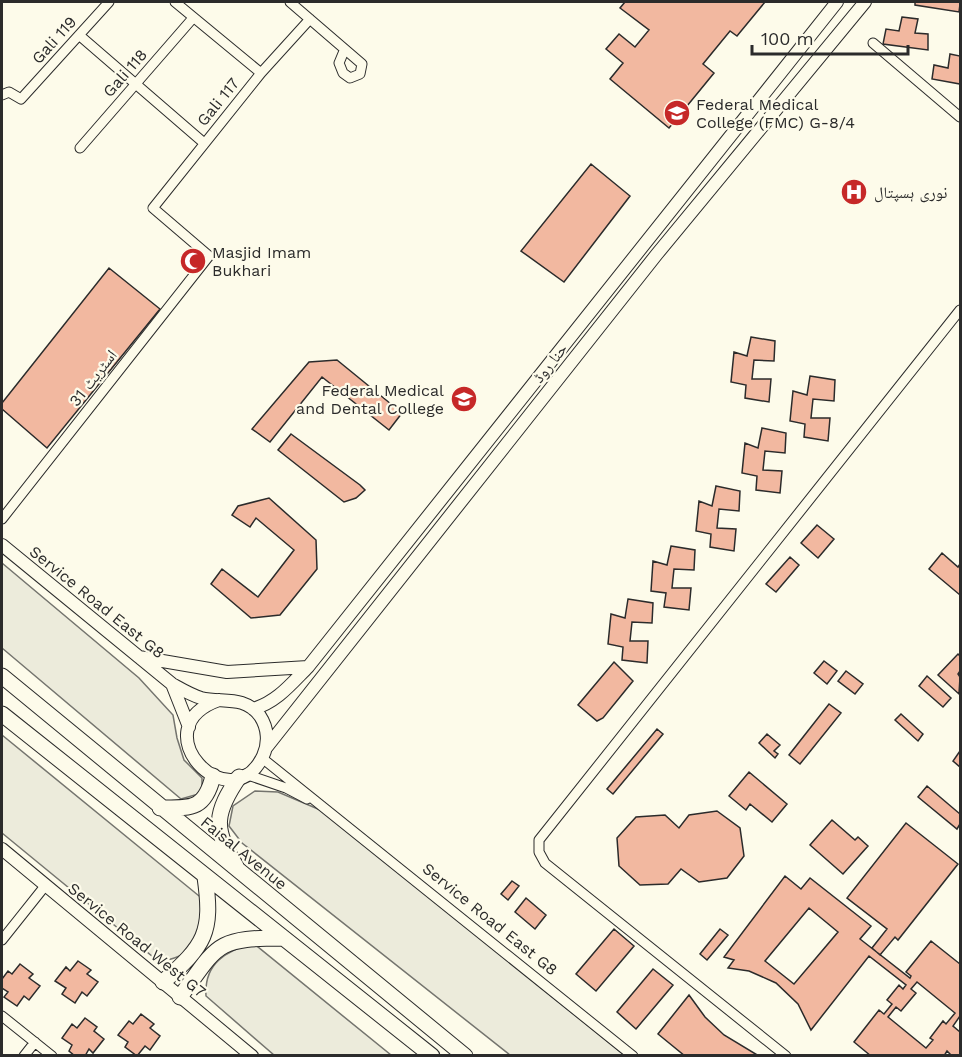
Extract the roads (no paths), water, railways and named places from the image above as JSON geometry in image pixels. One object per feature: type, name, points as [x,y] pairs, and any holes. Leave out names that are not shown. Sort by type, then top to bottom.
[{"type":"main road","name":"Faisal Avenue","points":[[2,676],[465,1056]]},
{"type":"main road","points":[[2,714],[432,1056]]},
{"type":"main road","points":[[160,808],[187,808],[203,801],[209,793],[213,776]]},
{"type":"main road","points":[[242,776],[220,807],[219,819],[225,847],[242,875]]},
{"type":"main road","points":[[163,982],[203,939],[208,924],[209,907],[205,877]]},
{"type":"main road","points":[[180,997],[211,955],[220,948],[242,938],[282,938]]},
{"type":"street","name":"Gali 119","points":[[2,95],[9,92],[21,99],[109,2]]},
{"type":"street","points":[[175,2],[261,73]]},
{"type":"street","points":[[290,2],[362,64],[360,74],[350,78],[343,73],[339,63],[344,51]]},
{"type":"street","name":"حنا روڈ","points":[[253,709],[267,705],[308,667],[837,2]]},
{"type":"street","name":"حنا روڈ","points":[[264,753],[657,254],[865,2]]},
{"type":"street","name":"Gali 118","points":[[80,148],[193,18]]},
{"type":"street","name":"Gali 117","points":[[209,256],[153,208],[261,73],[310,19]]},
{"type":"street","points":[[79,35],[204,143]]},
{"type":"street","points":[[873,43],[960,116]]},
{"type":"street","name":"اسٹریٹ 31","points":[[2,519],[209,256]]},
{"type":"street","points":[[786,1056],[545,863],[539,852],[539,840],[960,310]]},
{"type":"street","points":[[520,400],[533,411]]},
{"type":"street","name":"Service Road East G8","points":[[2,545],[172,684],[200,698],[219,700]]},
{"type":"street","points":[[138,657],[227,672],[308,667]]},
{"type":"street","points":[[172,684],[189,727]]},
{"type":"street","points":[[219,700],[237,700],[253,709],[265,727],[264,753],[242,776],[213,776],[200,768],[191,756],[187,742],[189,727],[202,708],[219,700]]},
{"type":"street","name":"Service Road East G8","points":[[264,753],[325,809],[633,1056]]},
{"type":"street","name":"Service Road East G8","points":[[242,776],[286,788],[325,809]]},
{"type":"street","name":"Service Road West G7","points":[[2,849],[252,1056]]},
{"type":"street","points":[[2,940],[45,886]]},
{"type":"street","points":[[2,1016],[52,1056]]},
{"type":"street","points":[[24,1056],[35,1042]]},
{"type":"place","name":"Federal Medical College (FMC) G-8/4","points":[[677,113]]},
{"type":"place","name":"نوری ہسپتال","points":[[854,192]]},
{"type":"place","name":"Masjid Imam Bukhari","points":[[193,261]]},
{"type":"place","name":"Federal Medical and Dental College","points":[[464,399]]}]
